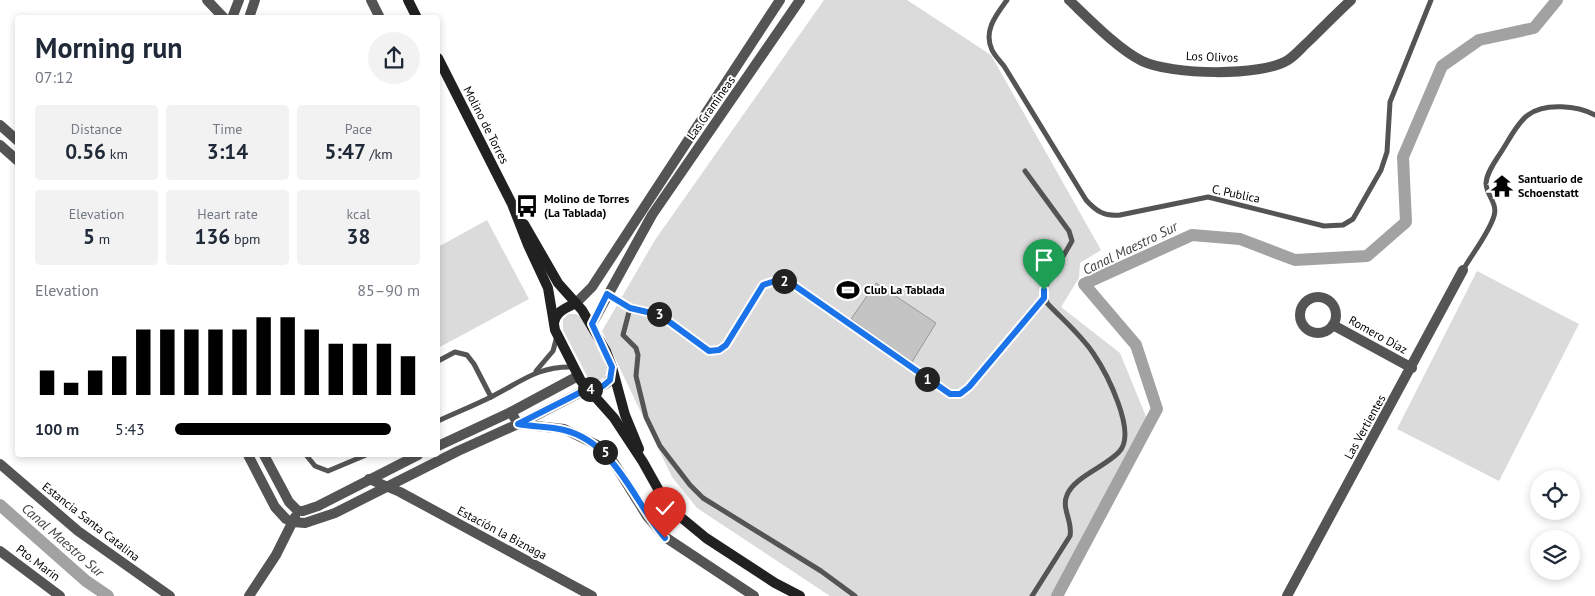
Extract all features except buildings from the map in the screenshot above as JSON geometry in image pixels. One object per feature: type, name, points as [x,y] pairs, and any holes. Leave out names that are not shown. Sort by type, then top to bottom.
[{"type":"main road","points":[[408,0],[416,15]]},
{"type":"main road","name":"Molino de Torres","points":[[440,62],[512,204],[558,283],[592,324],[612,367],[622,407],[643,462]]},
{"type":"main road","name":"Molino de Torres","points":[[512,204],[548,288],[556,331],[576,372],[587,389],[610,412],[643,462],[657,489],[677,514],[706,538],[792,596]]},
{"type":"main road","points":[[556,331],[557,314],[576,303]]},
{"type":"main road","points":[[587,389],[598,388],[607,384],[612,376],[612,367]]},
{"type":"main road","name":"Molino de Torres","points":[[775,583],[800,596]]},
{"type":"street","points":[[207,0],[221,15]]},
{"type":"street","points":[[233,15],[238,0]]},
{"type":"street","points":[[250,15],[255,0]]},
{"type":"street","points":[[372,0],[379,15]]},
{"type":"street","name":"Las Gramineas","points":[[576,303],[592,287],[780,0]]},
{"type":"street","name":"Las Gramineas","points":[[607,294],[643,231],[800,0]]},
{"type":"street","name":"Los Olivos","points":[[1069,0],[1106,34],[1144,62],[1158,66],[1203,72],[1224,72],[1265,69],[1288,60],[1351,0]]},
{"type":"street","points":[[0,125],[15,138]]},
{"type":"street","points":[[0,145],[15,158]]},
{"type":"street","name":"Las Vertientes","points":[[1287,596],[1412,368],[1463,270]]},
{"type":"street","points":[[592,324],[607,294]]},
{"type":"street","name":"Romero Díaz","points":[[1333,325],[1412,368]]},
{"type":"street","points":[[440,445],[511,412],[576,372]]},
{"type":"street","points":[[249,457],[275,507],[282,515],[293,522],[305,523],[327,517],[396,487],[458,451],[518,424],[587,389]]},
{"type":"street","points":[[511,412],[518,424],[531,427],[564,429],[597,445],[614,463],[647,516],[665,538],[754,596]]},
{"type":"street","points":[[265,457],[289,502],[298,511],[318,506],[414,457]]},
{"type":"street","name":"Estancia Santa Catalina","points":[[0,464],[78,531],[170,596]]},
{"type":"street","points":[[396,465],[396,487]]},
{"type":"street","name":"Estación la Biznaga","points":[[369,479],[396,487],[592,596]]},
{"type":"street","points":[[249,596],[276,555],[298,511]]},
{"type":"street","name":"Pto. Marin","points":[[0,551],[58,596]]},
{"type":"lane","name":"C. Publica","points":[[1007,0],[990,24],[992,51],[1001,61],[1086,200],[1098,212],[1106,215],[1120,215],[1208,197],[1324,226],[1337,226],[1353,219],[1381,170],[1387,152],[1390,102],[1431,0]]},
{"type":"lane","points":[[1463,270],[1493,218],[1494,206],[1488,194],[1486,183],[1492,166],[1528,115],[1540,109],[1559,107],[1595,110]]},
{"type":"lane","points":[[1586,110],[1595,115]]},
{"type":"lane","points":[[1025,171],[1069,231],[1072,241],[1044,290],[1044,298],[1093,352],[1116,396],[1125,438],[1120,451],[1071,487],[1066,497],[1065,509],[1072,528],[1070,536],[1032,596]]},
{"type":"lane","points":[[607,294],[630,308],[660,315],[709,351],[719,350],[726,345],[763,285],[775,281],[788,281],[950,394],[960,394],[969,387],[1044,298]]},
{"type":"lane","points":[[630,308],[623,335],[636,348],[638,355],[636,376],[646,417],[660,446],[674,466],[703,498],[821,571],[847,594],[855,596]]},
{"type":"lane","points":[[440,420],[491,397],[536,371],[553,350],[556,331]]},
{"type":"lane","points":[[440,360],[455,352],[467,355],[474,364],[491,397]]},
{"type":"lane","points":[[536,371],[576,372]]},
{"type":"lane","points":[[308,457],[315,466],[328,471],[361,457]]},
{"type":"lane","points":[[350,457],[352,461]]},
{"type":"shaded area","name":"Club La Tablada","points":[[824,0],[907,0],[991,55],[1101,250],[1080,263],[1079,278],[1061,307],[1120,353],[1147,419],[1055,596],[830,596],[697,508],[672,477],[602,331],[655,240]]},
{"type":"shaded area","points":[[487,220],[529,299],[440,347],[440,246]]},
{"type":"shaded area","points":[[1477,271],[1579,324],[1499,481],[1397,429]]},
{"type":"shaded area","points":[[569,314],[576,314],[582,318],[607,367],[606,375],[602,379],[592,380],[588,378],[563,330],[563,319]]},
{"type":"waterway","name":"Canal Maestro Sur","points":[[1057,596],[1157,409],[1136,345],[1084,284],[1192,235],[1240,239],[1295,260],[1367,256],[1406,222],[1403,157],[1442,66],[1479,40],[1534,28],[1557,0]]},
{"type":"waterway","name":"Canal Maestro Sur","points":[[0,505],[86,581],[108,596]]},
{"type":"place","name":"Santuario de Schoenstatt","points":[[1502,186]]},
{"type":"place","name":"Molino de Torres (La Tablada)","points":[[527,206]]},
{"type":"place","name":"Club La Tablada","points":[[848,290]]},
{"type":"route","points":[[665,538],[647,516],[614,463],[597,445],[587,438],[564,429],[531,427],[518,424],[587,389],[603,386],[610,380],[613,372],[612,367],[592,324],[607,294],[630,308],[654,312],[660,315],[709,351],[719,350],[726,345],[763,285],[775,281],[788,281],[950,394],[960,394],[969,387],[1044,298],[1044,290]]}]
